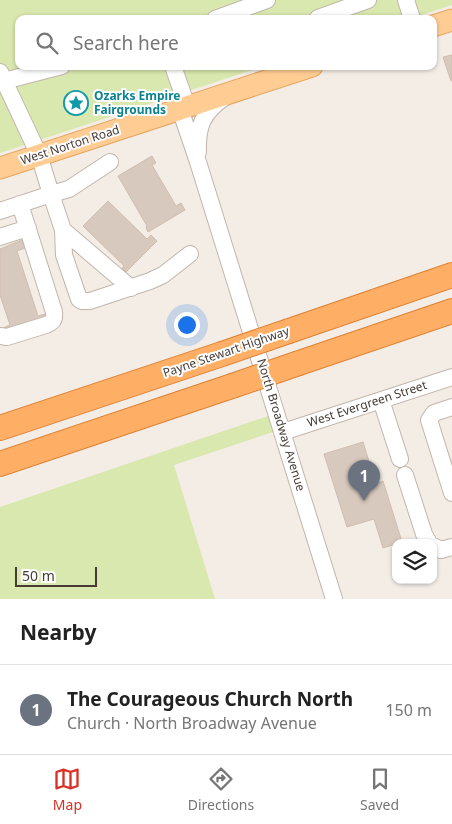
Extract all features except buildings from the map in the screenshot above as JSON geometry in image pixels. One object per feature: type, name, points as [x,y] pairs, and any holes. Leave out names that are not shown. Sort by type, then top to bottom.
[{"type":"highway","name":"Payne Stewart Highway","points":[[0,428],[452,275]]},
{"type":"highway","points":[[0,464],[452,311]]},
{"type":"main road","points":[[437,25],[452,20]]},
{"type":"main road","name":"West Norton Road","points":[[0,168],[300,70]]},
{"type":"street","points":[[227,15],[267,0]]},
{"type":"street","points":[[326,15],[368,0]]},
{"type":"street","points":[[406,0],[411,15]]},
{"type":"street","points":[[38,70],[2,76],[39,155],[63,230],[64,255],[79,299],[90,301],[132,288],[163,275],[190,254]]},
{"type":"street","name":"North Broadway Avenue","points":[[174,70],[198,162],[334,599]]},
{"type":"street","points":[[198,162],[198,133],[204,117],[215,104],[232,93]]},
{"type":"street","points":[[0,211],[69,189],[110,162]]},
{"type":"street","points":[[0,336],[7,337],[52,323],[54,318],[54,312],[20,204]]},
{"type":"street","points":[[0,237],[28,228]]},
{"type":"street","points":[[63,230],[132,288]]},
{"type":"street","name":"West Evergreen Street","points":[[283,432],[381,400],[450,383]]},
{"type":"street","points":[[381,400],[427,539]]},
{"type":"street","points":[[452,407],[434,413],[429,420],[452,493]]},
{"type":"street","points":[[437,548],[441,550],[452,547]]},
{"type":"green space","name":"Ozarks Empire Fairgrounds","points":[[0,0],[452,0],[452,5],[421,15],[15,15],[15,70],[252,70],[0,153]]},
{"type":"green space","points":[[271,415],[276,431],[174,465],[215,599],[0,599],[0,507]]},
{"type":"place","name":"Ozarks Empire Fairgrounds","points":[[76,103]]},
{"type":"place","name":"The Courageous Church North","points":[[364,501]]}]
